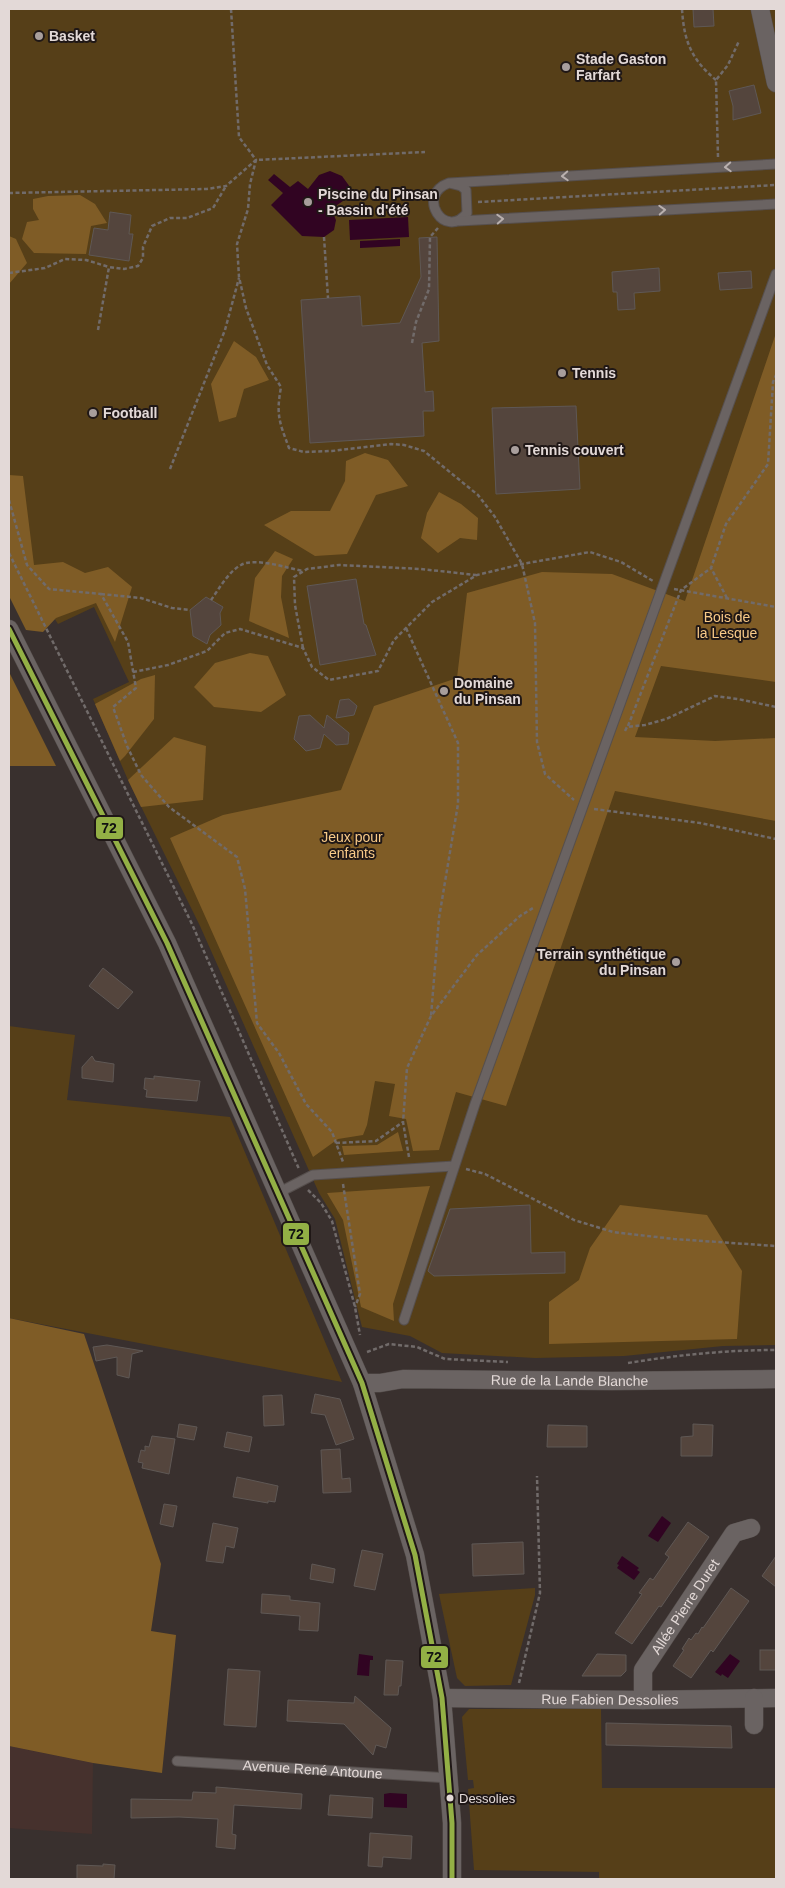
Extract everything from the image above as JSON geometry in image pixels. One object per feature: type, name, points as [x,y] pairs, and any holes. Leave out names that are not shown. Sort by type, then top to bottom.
[{"type":"street","points":[[760,9],[776,83]]},
{"type":"street","points":[[9,629],[167,943],[362,1383],[415,1555],[442,1698],[452,1822],[452,1879]]},
{"type":"street","name":"Rue de la Lande Blanche","points":[[362,1383],[380,1383],[403,1379],[612,1381],[776,1379]]},
{"type":"street","name":"Allée Pierre Duret","points":[[643,1700],[643,1670],[734,1533],[751,1528]]},
{"type":"street","name":"Rue Fabien Dessolies","points":[[442,1698],[643,1700],[776,1698]]},
{"type":"street","points":[[754,1698],[754,1726]]},
{"type":"lane","points":[[776,164],[449,183],[438,189],[434,194],[435,213],[448,221],[776,204]]},
{"type":"lane","points":[[448,221],[463,218],[467,213],[466,190],[461,186],[449,183]]},
{"type":"lane","points":[[404,1320],[475,1104],[776,274]]},
{"type":"lane","points":[[278,1193],[313,1175],[454,1166]]},
{"type":"lane","name":"Avenue René Antoune","points":[[177,1761],[448,1778]]},
{"type":"path","points":[[231,9],[239,137],[256,160]]},
{"type":"path","points":[[682,9],[686,40],[694,57],[705,71],[716,80]]},
{"type":"path","points":[[718,146],[716,80],[728,65],[739,40]]},
{"type":"path","points":[[9,272],[44,268],[65,259],[86,260],[109,267],[124,269],[138,266],[143,258],[143,247],[152,226],[170,218],[187,218],[213,208],[226,186],[256,160],[425,152]]},
{"type":"path","points":[[256,160],[250,184],[248,209],[237,244],[239,277],[246,308],[267,365],[281,387],[277,410],[281,428],[289,448],[304,452],[332,451],[391,444],[404,445],[424,451],[478,495],[495,517],[522,564],[535,623],[537,742],[546,774],[583,808],[700,823],[776,839]]},
{"type":"path","points":[[467,202],[776,185]]},
{"type":"path","points":[[9,193],[207,189],[226,186]]},
{"type":"path","points":[[412,343],[416,322],[430,289],[430,238],[448,221]]},
{"type":"path","points":[[324,237],[328,298]]},
{"type":"path","points":[[98,330],[109,267]]},
{"type":"path","points":[[170,469],[225,330],[239,277]]},
{"type":"path","points":[[623,732],[627,727],[681,590],[711,568],[726,524],[768,464],[773,382],[776,375]]},
{"type":"path","points":[[9,500],[27,565],[50,589],[141,598],[172,608],[190,610]]},
{"type":"path","points":[[304,571],[294,577],[296,605],[303,648],[312,667],[329,680],[378,671],[394,640],[432,602],[477,575],[522,564],[590,552],[621,562],[663,587],[776,607]]},
{"type":"path","points":[[9,553],[192,924],[308,1190],[321,1203],[332,1221],[355,1308],[362,1344]]},
{"type":"path","points":[[211,600],[233,571],[242,564],[249,562],[304,571],[339,565],[477,575]]},
{"type":"path","points":[[711,568],[727,599]]},
{"type":"path","points":[[101,594],[128,642],[136,688],[113,707],[127,746],[141,775],[169,807],[237,857],[245,889],[257,1023],[279,1053],[306,1104],[332,1132],[344,1166],[341,1172],[360,1294],[355,1308]]},
{"type":"path","points":[[406,628],[458,743],[458,804],[439,918],[431,1016]]},
{"type":"path","points":[[133,672],[168,665],[207,651],[225,633],[240,629],[303,648]]},
{"type":"path","points":[[627,727],[666,719],[715,696],[738,698],[776,707]]},
{"type":"path","points":[[595,809],[598,800]]},
{"type":"path","points":[[410,1169],[403,1122],[407,1068],[431,1016],[477,955],[520,916],[550,898]]},
{"type":"path","points":[[336,1143],[376,1141],[403,1122]]},
{"type":"path","points":[[454,1166],[485,1174],[574,1220],[613,1232],[674,1239],[776,1246]]},
{"type":"path","points":[[363,1353],[389,1344],[417,1347],[446,1359],[512,1362]]},
{"type":"path","points":[[625,1364],[680,1355],[737,1350],[776,1350]]},
{"type":"path","points":[[516,1699],[540,1593],[537,1476]]},
{"type":"shaded area","name":"Piscine du Pinsan - Bassin d'été","points":[[330,171],[342,176],[350,187],[346,199],[331,209],[336,220],[334,230],[324,237],[302,236],[271,205],[283,193],[268,180],[274,174],[290,187],[298,181],[308,189],[319,175]]},
{"type":"shaded area","points":[[408,217],[409,237],[350,240],[349,220]]},
{"type":"shaded area","points":[[400,239],[400,246],[360,248],[360,241]]},
{"type":"shaded area","points":[[662,1516],[671,1523],[658,1542],[648,1536]]},
{"type":"shaded area","points":[[622,1556],[639,1568],[637,1570],[640,1572],[634,1580],[617,1568],[619,1565],[617,1564]]},
{"type":"shaded area","points":[[359,1654],[373,1656],[373,1660],[370,1660],[369,1676],[357,1675]]},
{"type":"shaded area","points":[[730,1654],[740,1661],[728,1678],[715,1672]]},
{"type":"shaded area","points":[[9,1746],[93,1763],[92,1834],[9,1828]]},
{"type":"shaded area","points":[[384,1794],[407,1794],[407,1808],[384,1807]]},
{"type":"green space","name":"Domaine du Pinsan","points":[[9,9],[776,9],[776,1345],[723,1346],[624,1356],[535,1358],[442,1353],[410,1336],[362,1327],[335,1219],[319,1193],[200,926],[128,780],[93,699],[129,682],[94,607],[58,624],[30,580],[9,534]]},
{"type":"green space","points":[[80,195],[95,204],[107,223],[91,226],[86,254],[34,253],[22,239],[27,222],[39,220],[33,209],[33,199],[48,196]]},
{"type":"green space","points":[[9,236],[16,239],[27,263],[9,284]]},
{"type":"green space","points":[[776,333],[776,682],[661,666],[635,737],[715,741],[776,738],[776,821],[615,791],[506,1106],[456,1092],[439,1150],[413,1151],[406,1119],[389,1116],[395,1084],[375,1081],[367,1125],[363,1135],[338,1139],[313,1157],[170,838],[223,815],[341,790],[374,706],[457,678],[467,593],[542,572],[612,574],[685,601]]},
{"type":"green space","points":[[234,341],[256,357],[269,380],[244,389],[236,417],[219,422],[211,384]]},
{"type":"green space","points":[[365,453],[388,460],[408,486],[376,495],[347,554],[315,556],[264,525],[291,511],[330,511],[345,481],[346,461]]},
{"type":"green space","points":[[9,475],[23,476],[34,565],[63,562],[85,573],[108,567],[132,587],[115,642],[96,603],[56,618],[43,632],[26,630],[9,596]]},
{"type":"green space","points":[[439,492],[461,504],[478,518],[477,540],[460,538],[438,553],[421,538],[427,513]]},
{"type":"green space","points":[[275,551],[293,559],[282,576],[281,597],[289,638],[249,621],[255,578]]},
{"type":"green space","points":[[250,653],[268,656],[286,695],[261,712],[214,707],[194,687],[215,663]]},
{"type":"green space","points":[[9,672],[56,766],[9,766]]},
{"type":"green space","points":[[155,675],[154,719],[120,761],[95,704],[141,679]]},
{"type":"green space","points":[[174,737],[206,746],[203,800],[141,807],[128,780]]},
{"type":"green space","points":[[9,1026],[75,1035],[67,1100],[230,1117],[342,1382],[9,1318]]},
{"type":"green space","points":[[398,1132],[403,1151],[344,1155],[342,1146],[377,1145]]},
{"type":"green space","points":[[430,1186],[393,1304],[394,1321],[361,1307],[343,1220],[327,1193]]},
{"type":"green space","points":[[620,1205],[707,1215],[742,1271],[737,1339],[549,1344],[549,1302],[579,1280],[590,1248]]},
{"type":"green space","points":[[9,1318],[84,1334],[161,1564],[151,1631],[176,1635],[162,1773],[93,1763],[9,1746]]},
{"type":"green space","points":[[535,1588],[535,1595],[511,1685],[465,1686],[457,1678],[439,1594]]},
{"type":"green space","points":[[469,1709],[601,1709],[602,1788],[776,1788],[776,1879],[599,1879],[599,1872],[474,1870],[468,1789],[474,1788],[473,1780],[468,1780],[462,1717]]},
{"type":"building","points":[[693,9],[713,9],[714,26],[694,27]]},
{"type":"building","points":[[754,85],[761,113],[733,120],[733,106],[729,91]]},
{"type":"building","points":[[110,212],[131,215],[129,234],[133,234],[129,261],[89,255],[94,228],[108,230]]},
{"type":"building","points":[[437,237],[439,341],[422,343],[425,392],[433,391],[434,411],[423,411],[424,436],[310,443],[301,300],[360,296],[362,326],[400,323],[421,277],[419,238]]},
{"type":"building","points":[[659,268],[660,291],[634,293],[635,309],[618,310],[617,292],[613,292],[612,272]]},
{"type":"building","points":[[751,271],[752,288],[720,290],[718,273]]},
{"type":"building","points":[[576,406],[580,489],[496,494],[492,408]]},
{"type":"building","points":[[356,579],[364,624],[366,625],[376,655],[320,665],[307,586]]},
{"type":"building","points":[[206,597],[223,607],[220,613],[221,625],[210,635],[207,644],[193,636],[190,610]]},
{"type":"building","points":[[349,699],[357,706],[354,715],[336,718],[340,700]]},
{"type":"building","points":[[310,715],[324,728],[327,715],[349,733],[348,744],[336,745],[324,734],[320,748],[306,751],[294,739],[299,716]]},
{"type":"building","points":[[103,968],[133,992],[118,1009],[89,986]]},
{"type":"building","points":[[92,1056],[95,1061],[114,1064],[113,1082],[82,1078],[82,1067]]},
{"type":"building","points":[[154,1076],[200,1081],[197,1101],[146,1097],[147,1090],[144,1089],[145,1078],[154,1079]]},
{"type":"building","points":[[530,1205],[531,1253],[565,1252],[565,1273],[434,1276],[428,1271],[450,1209]]},
{"type":"building","points":[[107,1345],[143,1351],[132,1354],[129,1378],[117,1375],[117,1357],[96,1361],[93,1347]]},
{"type":"building","points":[[315,1394],[340,1399],[354,1439],[336,1445],[325,1415],[311,1413]]},
{"type":"building","points":[[282,1395],[284,1425],[264,1426],[263,1396]]},
{"type":"building","points":[[179,1424],[197,1427],[194,1440],[177,1437]]},
{"type":"building","points":[[693,1424],[713,1425],[712,1456],[681,1456],[681,1437],[693,1436]]},
{"type":"building","points":[[548,1425],[587,1426],[587,1447],[547,1447]]},
{"type":"building","points":[[227,1432],[252,1437],[249,1452],[224,1447]]},
{"type":"building","points":[[152,1436],[175,1439],[169,1474],[142,1468],[143,1463],[138,1462],[141,1450],[145,1451],[145,1446],[149,1447]]},
{"type":"building","points":[[340,1449],[342,1479],[350,1478],[351,1492],[323,1493],[321,1450]]},
{"type":"building","points":[[237,1477],[278,1486],[275,1502],[268,1501],[268,1503],[233,1497]]},
{"type":"building","points":[[164,1504],[177,1506],[173,1527],[160,1524]]},
{"type":"building","points":[[688,1522],[709,1537],[661,1607],[659,1606],[632,1644],[615,1633],[642,1594],[639,1593],[650,1578],[653,1580],[669,1557],[665,1554]]},
{"type":"building","points":[[213,1523],[238,1528],[234,1548],[226,1546],[223,1563],[206,1561]]},
{"type":"building","points":[[523,1542],[524,1574],[473,1576],[472,1544]]},
{"type":"building","points":[[362,1550],[383,1554],[375,1590],[354,1586]]},
{"type":"building","points":[[776,1556],[776,1587],[762,1576]]},
{"type":"building","points":[[312,1564],[335,1569],[333,1583],[310,1579]]},
{"type":"building","points":[[731,1588],[749,1601],[713,1652],[711,1650],[691,1678],[673,1666],[684,1650],[682,1649],[689,1638],[691,1640],[696,1633],[698,1634]]},
{"type":"building","points":[[262,1594],[290,1596],[290,1600],[320,1603],[318,1631],[299,1630],[300,1616],[261,1613]]},
{"type":"building","points":[[760,1650],[776,1650],[776,1670],[760,1670]]},
{"type":"building","points":[[597,1654],[626,1655],[626,1671],[621,1676],[582,1676]]},
{"type":"building","points":[[386,1660],[403,1661],[401,1686],[399,1686],[398,1695],[384,1695]]},
{"type":"building","points":[[228,1669],[260,1671],[256,1727],[224,1725]]},
{"type":"building","points":[[355,1696],[391,1728],[386,1748],[376,1745],[373,1755],[344,1724],[287,1721],[288,1700],[354,1703]]},
{"type":"building","points":[[606,1723],[731,1726],[732,1748],[606,1745]]},
{"type":"building","points":[[216,1787],[302,1794],[301,1809],[234,1805],[232,1834],[236,1835],[235,1849],[216,1847],[218,1819],[179,1817],[131,1818],[131,1799],[192,1800],[193,1792],[216,1793]]},
{"type":"building","points":[[330,1795],[373,1798],[372,1818],[328,1815]]},
{"type":"building","points":[[370,1833],[412,1836],[411,1859],[383,1857],[382,1867],[368,1866]]},
{"type":"building","points":[[103,1864],[115,1865],[114,1879],[77,1879],[77,1865],[103,1866]]},
{"type":"transit line","name":"72","points":[[9,629],[167,943],[362,1383],[415,1555],[442,1698],[452,1823],[452,1879]]},
{"type":"place","name":"Basket","points":[[39,36]]},
{"type":"place","name":"Stade Gaston Farfart","points":[[566,67]]},
{"type":"place","name":"Piscine du Pinsan - Bassin d'été","points":[[308,202]]},
{"type":"place","name":"Tennis","points":[[562,373]]},
{"type":"place","name":"Football","points":[[93,413]]},
{"type":"place","name":"Tennis couvert","points":[[515,450]]},
{"type":"place","name":"Domaine du Pinsan","points":[[444,691]]},
{"type":"place","name":"Terrain synthétique du Pinsan","points":[[676,962]]},
{"type":"place","name":"Dessolies","points":[[450,1798]]},
{"type":"park label","name":"Bois de la Lesque","points":[[727,626]]},
{"type":"park label","name":"Jeux pour enfants","points":[[352,846]]}]
